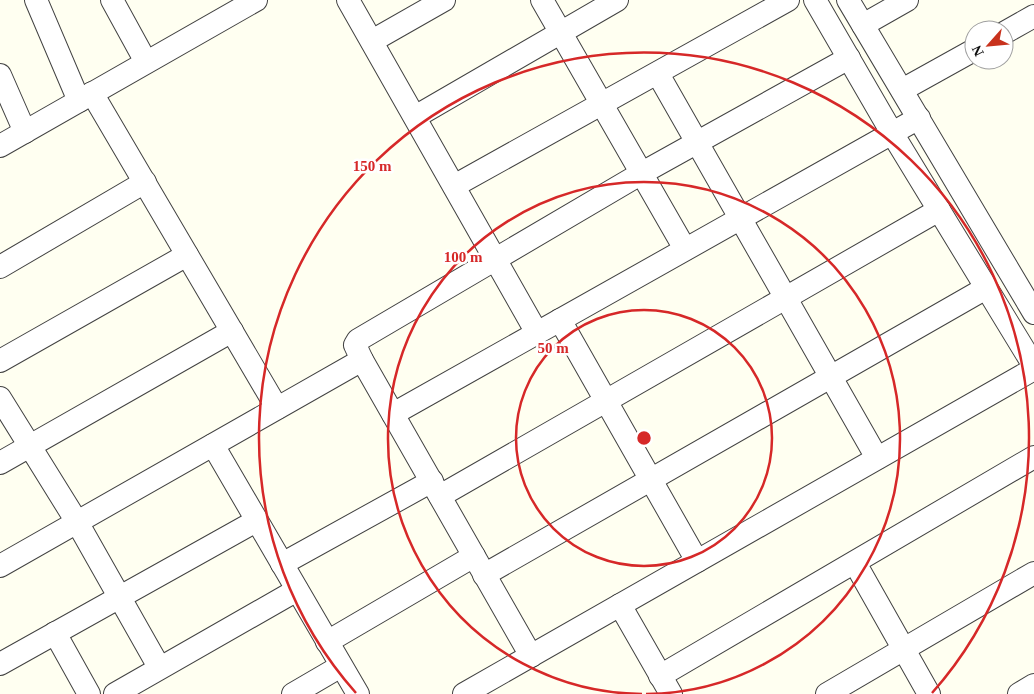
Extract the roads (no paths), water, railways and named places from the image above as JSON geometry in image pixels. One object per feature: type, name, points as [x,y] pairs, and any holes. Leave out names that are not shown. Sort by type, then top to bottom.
[{"type":"street","points":[[36,0],[86,97],[145,182],[277,408]]},
{"type":"street","points":[[112,0],[146,62]]},
{"type":"street","points":[[348,0],[537,333]]},
{"type":"street","points":[[372,41],[444,0]]},
{"type":"street","points":[[542,0],[686,249]]},
{"type":"street","points":[[415,117],[617,0]]},
{"type":"street","points":[[454,186],[788,0]]},
{"type":"street","points":[[464,694],[1034,368],[892,133],[815,0]]},
{"type":"street","points":[[848,0],[919,118],[962,196],[1034,313]]},
{"type":"street","points":[[863,25],[906,0]]},
{"type":"street","points":[[0,146],[254,1]]},
{"type":"street","points":[[1014,27],[1034,16]]},
{"type":"street","points":[[902,90],[964,56]]},
{"type":"street","points":[[531,656],[355,345],[358,340],[495,258],[696,142],[848,58]]},
{"type":"street","points":[[658,74],[877,458]]},
{"type":"street","points":[[0,76],[25,132]]},
{"type":"street","points":[[393,414],[919,118]]},
{"type":"street","points":[[0,268],[145,182]]},
{"type":"street","points":[[282,564],[436,489],[606,401],[939,210]]},
{"type":"street","points":[[0,361],[187,255]]},
{"type":"street","points":[[327,642],[650,480],[986,288]]},
{"type":"street","points":[[560,320],[697,561]]},
{"type":"street","points":[[0,463],[232,331]]},
{"type":"street","points":[[0,566],[362,360]]},
{"type":"street","points":[[0,398],[77,522],[159,667]]},
{"type":"street","points":[[213,445],[358,694]]},
{"type":"street","points":[[620,605],[666,685],[854,563],[1034,457]]},
{"type":"street","points":[[0,664],[256,521]]},
{"type":"street","points":[[854,563],[929,694]]},
{"type":"street","points":[[827,694],[1034,573]]},
{"type":"street","points":[[115,694],[159,667],[297,590]]},
{"type":"street","points":[[55,633],[89,694]]},
{"type":"street","points":[[293,694],[341,666]]},
{"type":"street","points":[[1019,694],[1034,685]]}]
